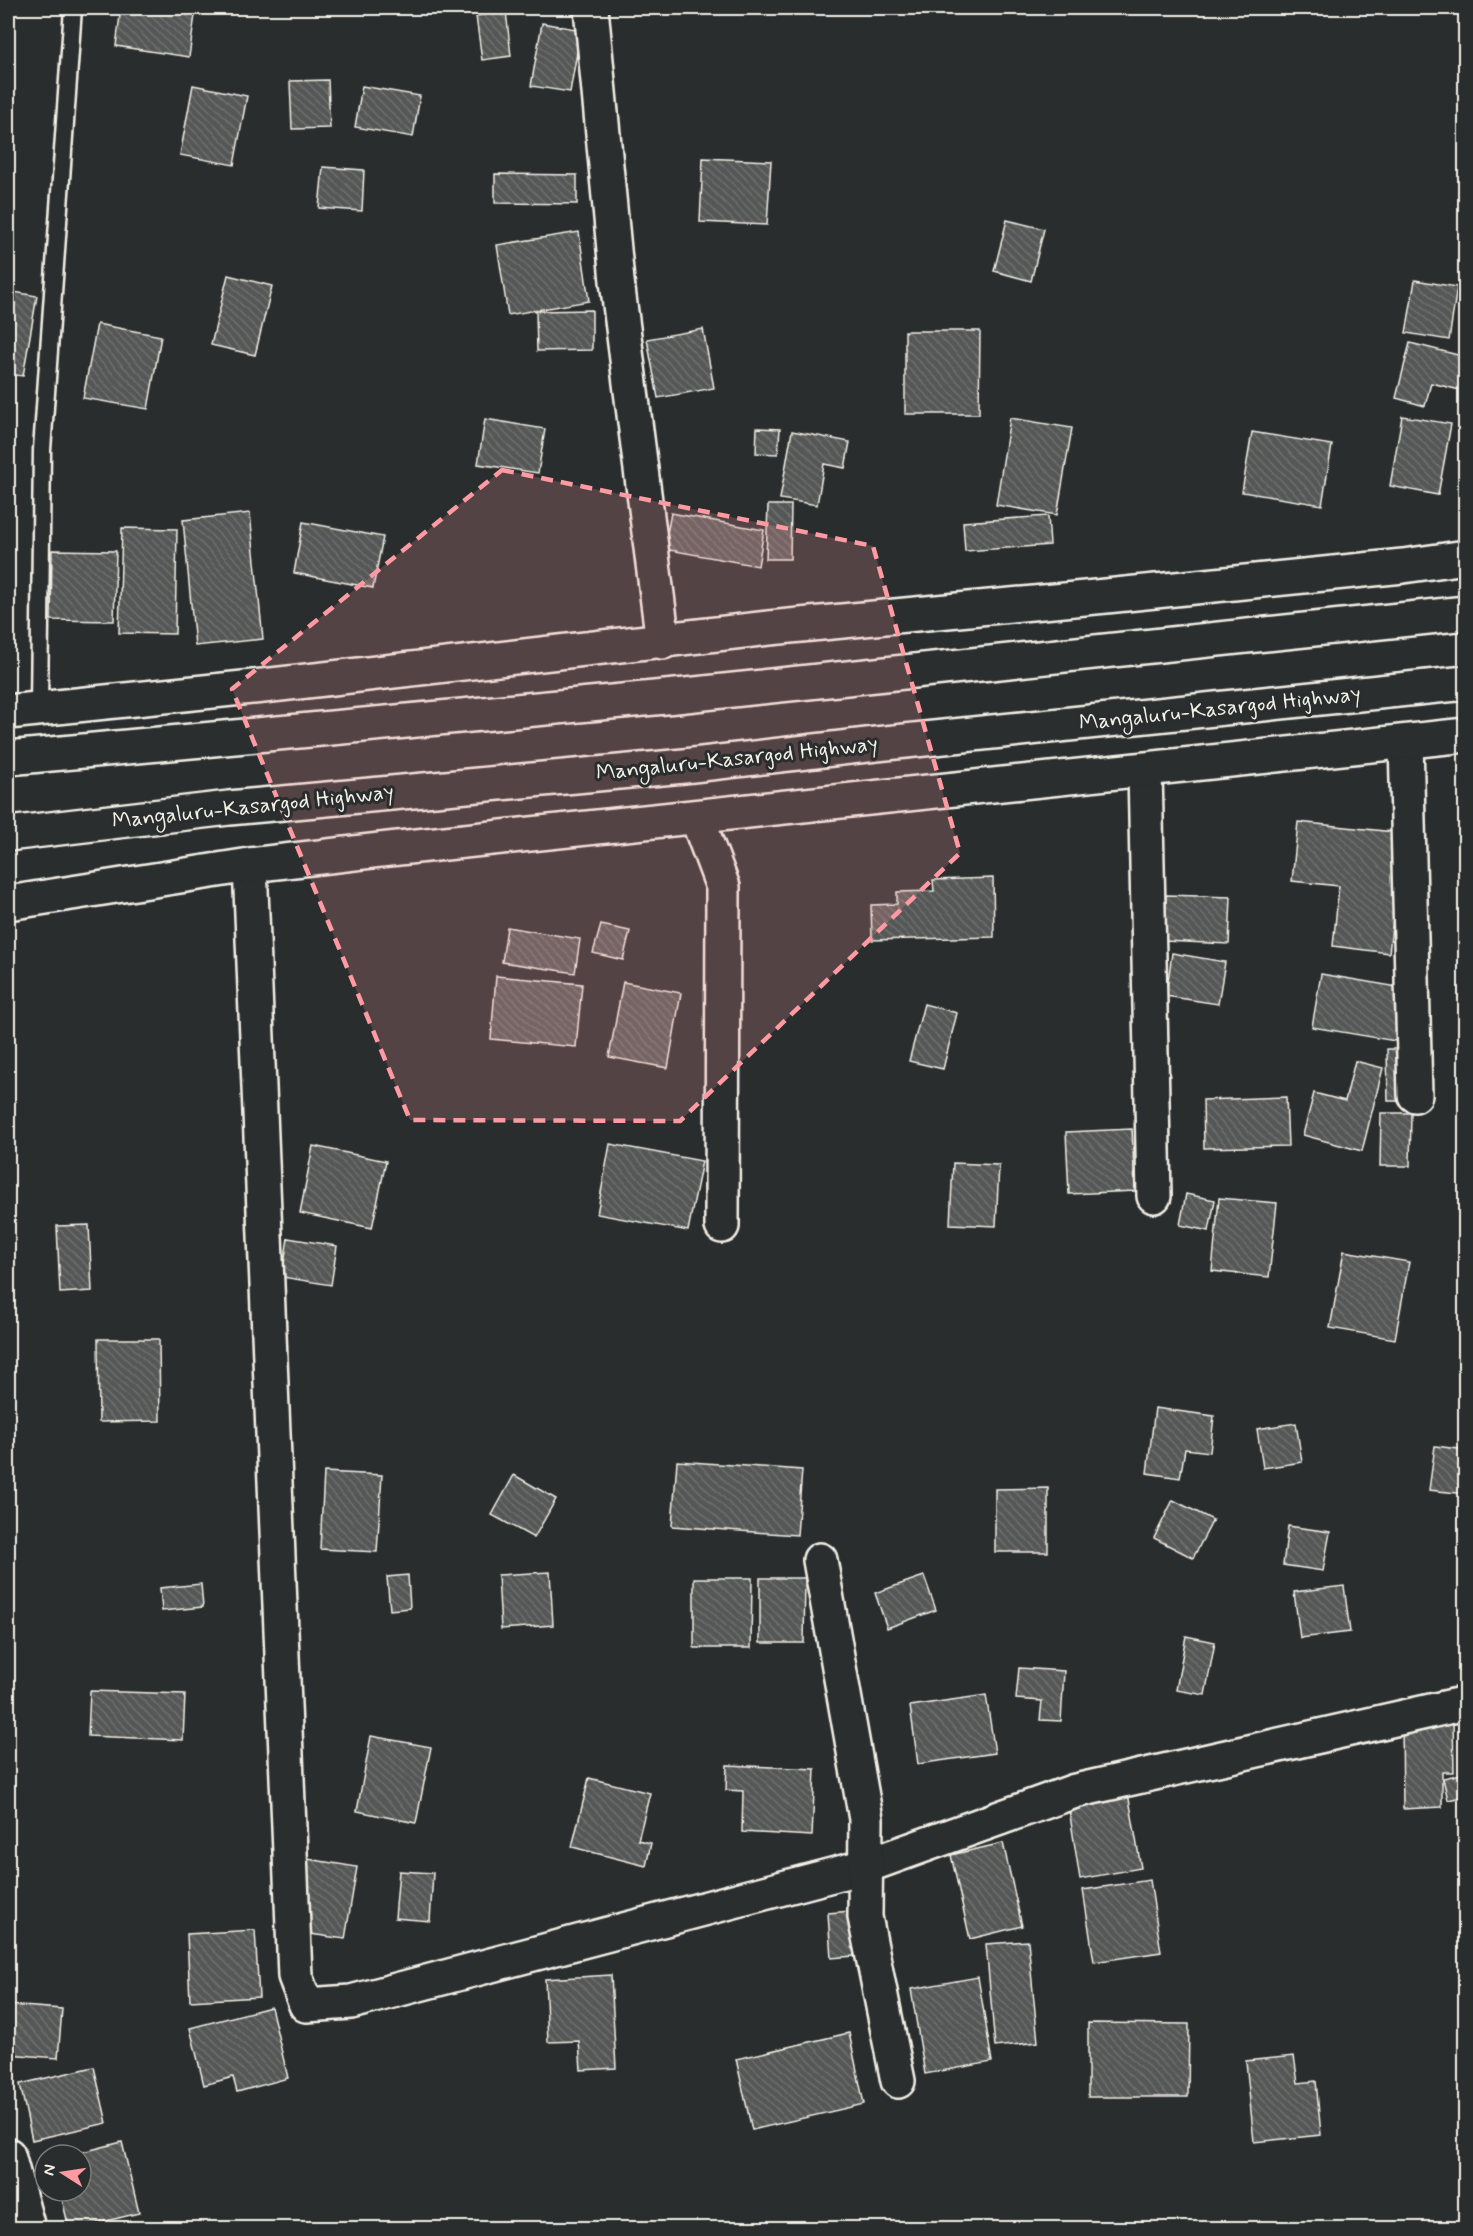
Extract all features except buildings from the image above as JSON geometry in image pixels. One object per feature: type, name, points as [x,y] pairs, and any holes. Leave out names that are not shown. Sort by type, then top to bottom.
[{"type":"main road","points":[[591,8],[617,281],[663,642]]},
{"type":"main road","points":[[23,711],[663,642],[769,628],[1142,593],[1403,566],[1466,557]]},
{"type":"main road","points":[[8,758],[676,696],[1466,613]]},
{"type":"main road","name":"Mangaluru-Kasargod Highway","points":[[8,834],[229,808],[684,766],[876,744],[1466,684]]},
{"type":"main road","points":[[8,903],[250,865],[1466,735]]},
{"type":"main road","points":[[1407,742],[1415,1095]]},
{"type":"main road","points":[[1145,770],[1154,1196]]},
{"type":"main road","points":[[697,818],[723,887],[722,1226]]},
{"type":"main road","points":[[250,865],[295,1976],[306,2006],[351,2002],[866,1866],[1075,1791],[1466,1702]]},
{"type":"main road","points":[[820,1560],[866,1819],[865,1917],[898,2080]]},
{"type":"main road","points":[[8,2155],[28,2229]]},
{"type":"lane","points":[[23,711],[73,8]]},
{"type":"highlighted area","points":[[502,470],[873,546],[960,853],[680,1121],[410,1120],[232,689]]}]
